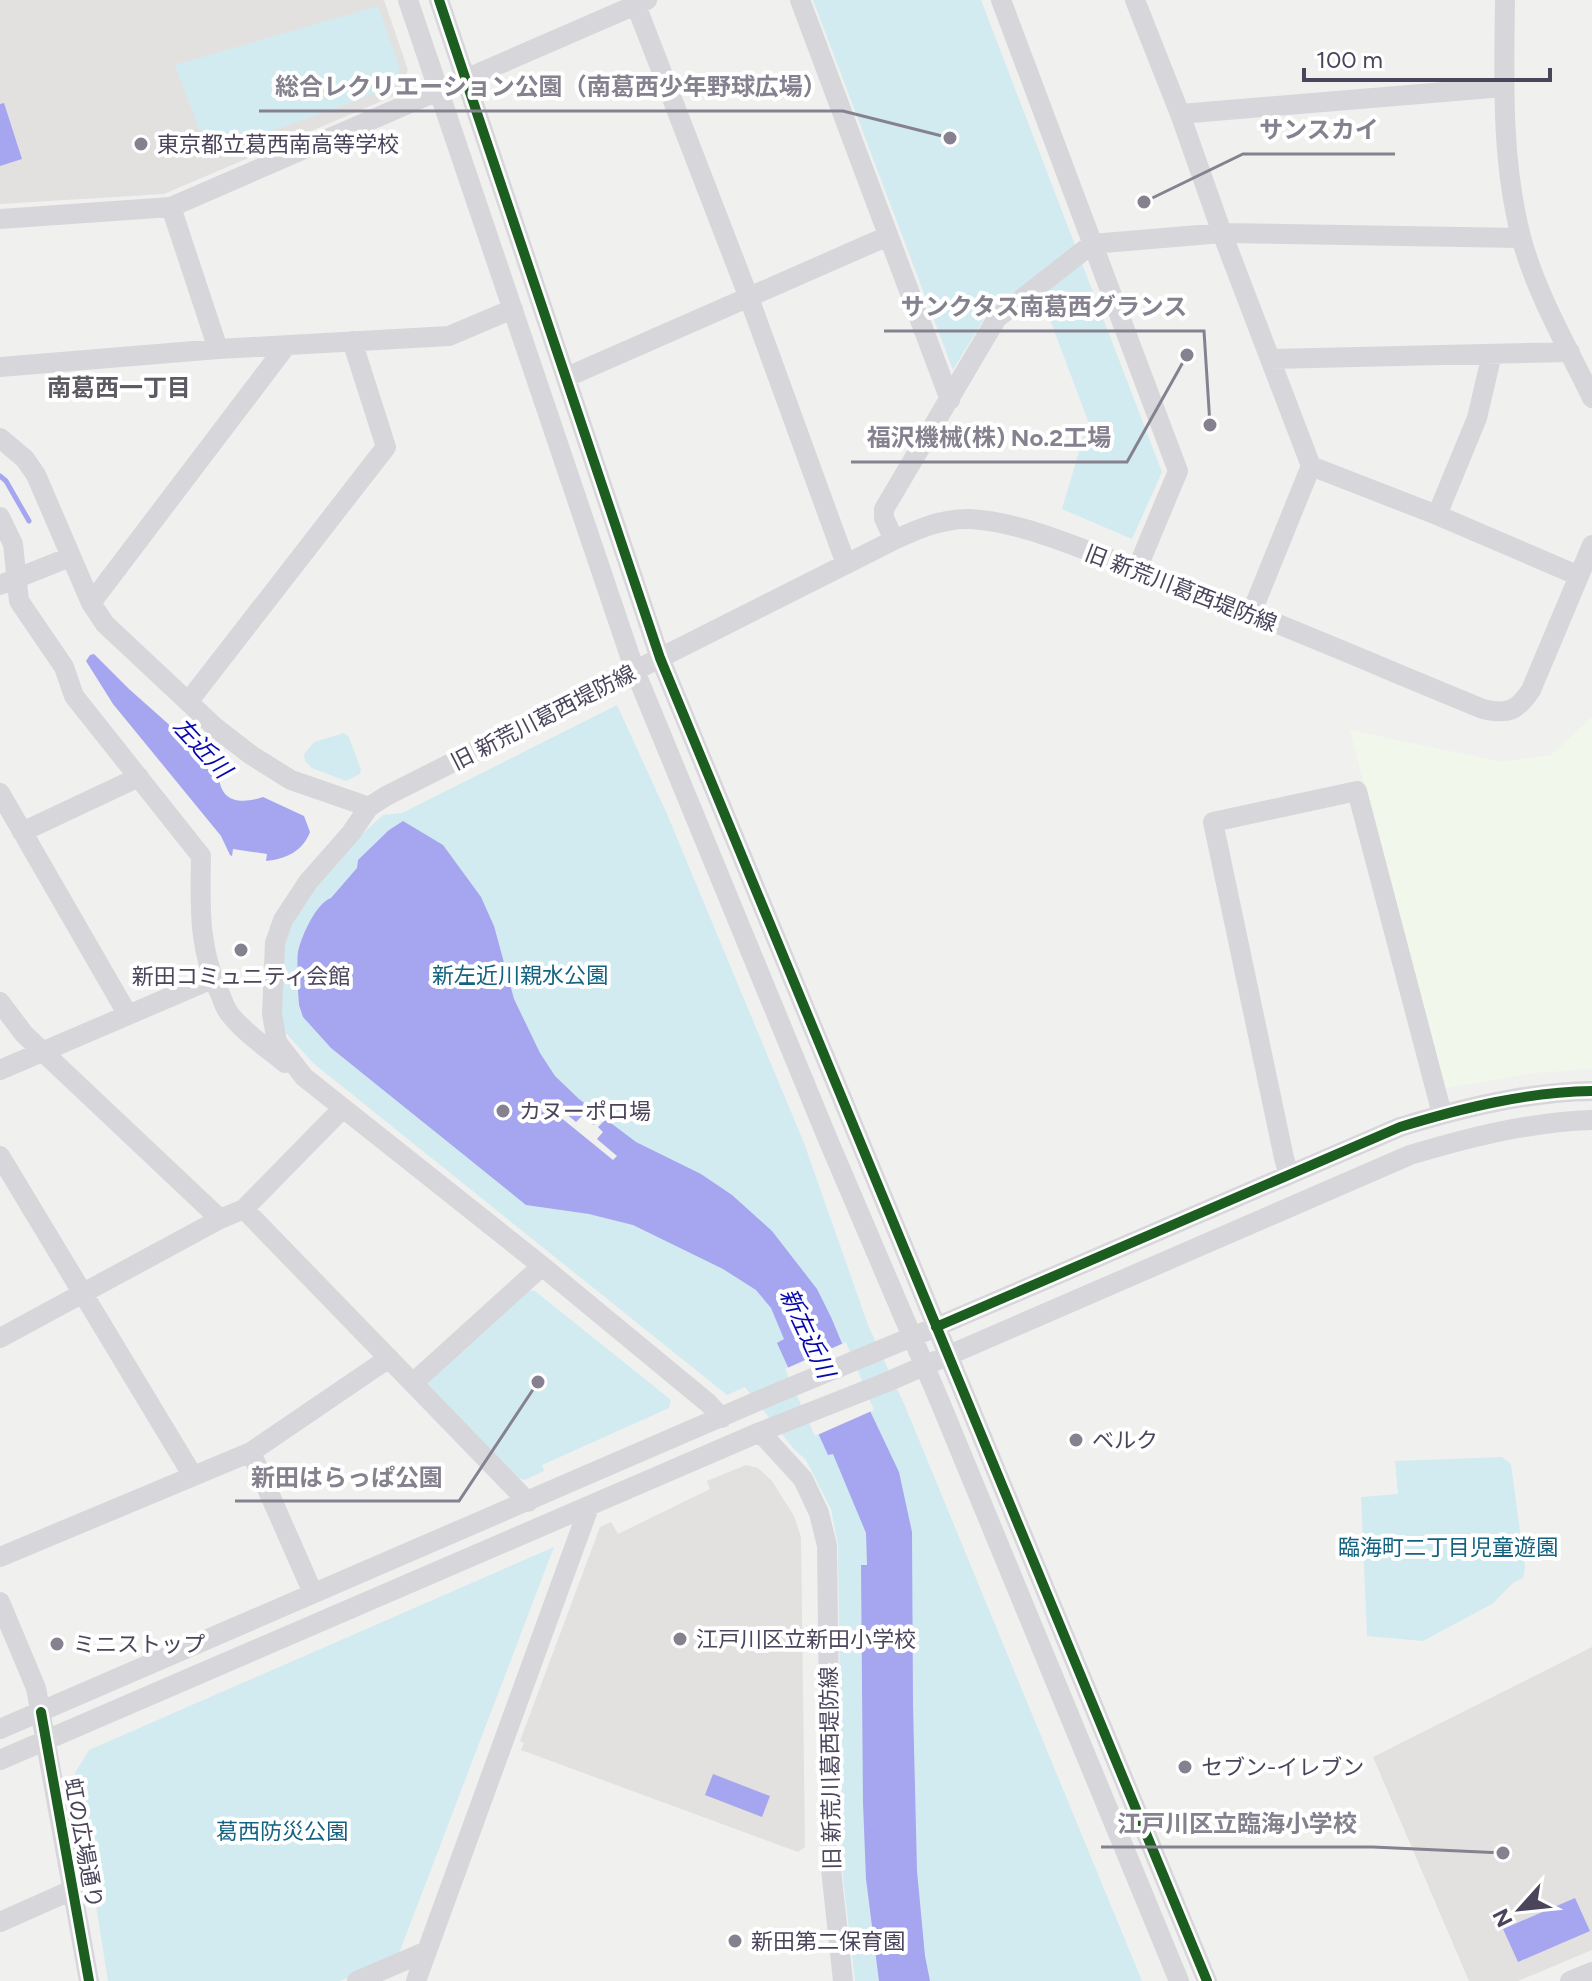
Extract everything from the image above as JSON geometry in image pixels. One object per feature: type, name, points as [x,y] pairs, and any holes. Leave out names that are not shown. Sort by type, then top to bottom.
[{"type":"street","points":[[408,0],[635,671],[1179,1981]]},
{"type":"street","points":[[439,0],[660,658],[1207,1981]]},
{"type":"street","points":[[800,0],[950,400]]},
{"type":"street","points":[[1001,0],[1178,471],[1137,569]]},
{"type":"street","points":[[1135,0],[1311,466],[1251,614]]},
{"type":"street","points":[[1505,0],[1504,87],[1508,171],[1521,238],[1540,289],[1592,398]]},
{"type":"street","points":[[0,219],[171,207],[639,2],[846,564]]},
{"type":"street","points":[[1180,114],[1504,87]]},
{"type":"street","points":[[171,207],[218,349]]},
{"type":"street","points":[[894,540],[884,518],[884,509],[997,318],[1092,244],[1222,233],[1521,238]]},
{"type":"street","points":[[567,377],[888,236]]},
{"type":"street","points":[[0,367],[218,349],[449,336],[513,309]]},
{"type":"street","points":[[188,702],[386,447],[352,341]]},
{"type":"street","points":[[91,603],[286,346]]},
{"type":"street","points":[[1271,359],[1570,352]]},
{"type":"street","points":[[1437,515],[1477,418],[1492,354]]},
{"type":"street","points":[[0,438],[25,459],[36,475],[91,603],[105,624],[216,728],[251,755],[291,780],[369,807]]},
{"type":"street","points":[[1311,466],[1437,515],[1579,576]]},
{"type":"street","points":[[0,517],[13,544],[8,582],[64,667],[74,696],[201,856],[203,946],[212,979],[229,1013],[259,1042],[304,1077]]},
{"type":"street","name":"旧 新荒川葛西堤防線","points":[[722,1418],[708,1403],[542,1266],[304,1077],[277,1042],[272,1014],[275,943],[283,920],[308,882],[351,833],[369,807],[894,540],[942,521],[966,519],[1017,526],[1137,569],[1499,713],[1523,703],[1531,690],[1592,545]]},
{"type":"street","points":[[8,582],[70,557]]},
{"type":"street","points":[[22,832],[139,777]]},
{"type":"street","points":[[1289,1175],[1213,822],[1357,791],[1442,1114]]},
{"type":"street","points":[[0,793],[128,1015]]},
{"type":"street","points":[[0,1070],[212,979]]},
{"type":"street","points":[[0,1002],[24,1034],[220,1219]]},
{"type":"street","points":[[0,1729],[1400,1127],[1442,1114],[1534,1096],[1592,1091]]},
{"type":"street","points":[[0,1338],[244,1209],[343,1108]]},
{"type":"street","points":[[0,1760],[1410,1155],[1485,1134],[1540,1124],[1592,1120]]},
{"type":"street","points":[[0,1156],[193,1476]]},
{"type":"street","points":[[244,1209],[528,1502]]},
{"type":"street","points":[[413,1383],[542,1266]]},
{"type":"street","points":[[0,1557],[251,1452],[389,1358]]},
{"type":"street","name":"旧 新荒川葛西堤防線","points":[[760,1432],[808,1487],[819,1513],[827,1546],[831,1869],[843,1981]]},
{"type":"street","points":[[251,1452],[313,1593]]},
{"type":"street","points":[[416,1981],[589,1507]]},
{"type":"street","name":"虹の広場通り","points":[[0,1602],[36,1688],[89,1981]]},
{"type":"street","points":[[0,1922],[72,1890]]},
{"type":"street","points":[[357,1981],[427,1951]]},
{"type":"street","points":[[1570,1981],[1592,1972]]},
{"type":"shaded area","name":"東京都立葛西南高等学校","points":[[0,0],[384,0],[408,70],[398,94],[164,194],[0,204]]},
{"type":"shaded area","points":[[1592,717],[1592,1069],[1534,1073],[1442,1089],[1350,730],[1502,762],[1551,755]]},
{"type":"shaded area","name":"江戸川区立新田小学校","points":[[746,1465],[758,1468],[772,1481],[794,1516],[801,1537],[805,1847],[798,1852],[521,1750],[524,1743],[520,1741],[600,1527],[611,1522],[618,1534],[710,1489],[707,1481]]},
{"type":"shaded area","points":[[1592,1647],[1592,1950],[1518,1981],[1469,1981],[1373,1757]]},
{"type":"green space","points":[[813,0],[981,0],[1162,472],[1132,539],[1062,509],[1088,421],[1034,277],[988,312],[953,370]]},
{"type":"green space","points":[[378,6],[400,69],[391,86],[208,153],[175,65]]},
{"type":"green space","name":"新左近川親水公園","points":[[617,705],[667,814],[804,1143],[868,1325],[905,1406],[1142,1981],[855,1981],[842,1869],[838,1545],[831,1509],[806,1460],[745,1387],[727,1395],[313,1063],[286,1033],[279,1013],[281,944],[289,922],[337,857],[383,815],[402,813]]},
{"type":"green space","points":[[344,733],[349,737],[361,770],[360,774],[346,781],[312,768],[305,761],[304,754],[314,742]]},
{"type":"green space","points":[[526,1290],[535,1291],[671,1400],[669,1408],[542,1465],[544,1471],[525,1480],[514,1477],[427,1386],[428,1378]]},
{"type":"green space","name":"臨海町二丁目児童遊園","points":[[1502,1457],[1511,1464],[1525,1568],[1523,1578],[1513,1583],[1492,1604],[1423,1641],[1367,1636],[1361,1497],[1398,1494],[1395,1461]]},
{"type":"green space","name":"葛西防災公園","points":[[554,1547],[398,1956],[340,1981],[108,1981],[75,1773],[89,1750]]},
{"type":"water","points":[[4,103],[22,159],[0,166],[0,104]]},
{"type":"water","points":[[94,654],[219,769],[221,788],[230,798],[245,801],[263,797],[304,816],[310,832],[303,844],[293,853],[273,860],[266,861],[267,854],[233,849],[230,855],[221,836],[113,704],[86,661]]},
{"type":"water","name":"新左近川","points":[[403,821],[443,845],[481,897],[494,926],[514,999],[540,1053],[555,1076],[579,1099],[636,1142],[701,1174],[732,1195],[772,1231],[817,1289],[831,1317],[899,1472],[912,1532],[917,1871],[930,1981],[879,1981],[866,1879],[863,1803],[861,1565],[867,1565],[866,1533],[833,1454],[828,1455],[777,1343],[784,1339],[771,1308],[756,1290],[723,1269],[633,1225],[589,1214],[526,1205],[331,1048],[303,1017],[297,977],[293,977],[293,972],[297,972],[298,952],[310,921],[320,906],[357,868],[358,860]]},
{"type":"water","points":[[713,1774],[770,1796],[762,1817],[705,1795]]},
{"type":"water","points":[[1575,1898],[1590,1931],[1518,1962],[1503,1929]]},
{"type":"pier","points":[[558,1107],[576,1122],[583,1115],[594,1125],[602,1116],[606,1119],[598,1127],[603,1132],[597,1139],[617,1156],[613,1160],[554,1112]]},
{"type":"pier","points":[[846,1342],[874,1410],[815,1436],[785,1369]]},
{"type":"waterway","name":"左近川","points":[[0,476],[29,521]]},
{"type":"cycle path","points":[[439,0],[660,658],[1207,1981]]},
{"type":"cycle path","points":[[936,1327],[1400,1127],[1495,1102],[1543,1094],[1592,1091]]},
{"type":"cycle path","points":[[41,1712],[89,1981]]},
{"type":"place","name":"総合レクリエーション公園（南葛西少年野球広場）","points":[[950,138]]},
{"type":"place","name":"東京都立葛西南高等学校","points":[[141,144]]},
{"type":"place","name":"サンスカイ","points":[[1144,202]]},
{"type":"place","name":"福沢機械(株) No.2工場","points":[[1187,355]]},
{"type":"place","name":"サンクタス南葛西グランス","points":[[1210,425]]},
{"type":"place","name":"新田コミュニティ会館","points":[[241,950]]},
{"type":"place","name":"カヌーポロ場","points":[[503,1111]]},
{"type":"place","name":"新田はらっぱ公園","points":[[538,1382]]},
{"type":"place","name":"ベルク","points":[[1076,1440]]},
{"type":"place","name":"江戸川区立新田小学校","points":[[680,1639]]},
{"type":"place","name":"ミニストップ","points":[[57,1644]]},
{"type":"place","name":"セブン-イレブン","points":[[1185,1767]]},
{"type":"place","name":"江戸川区立臨海小学校","points":[[1503,1853]]},
{"type":"place","name":"新田第二保育園","points":[[735,1941]]},
{"type":"district","name":"南葛西一丁目","points":[[119,388]]}]
